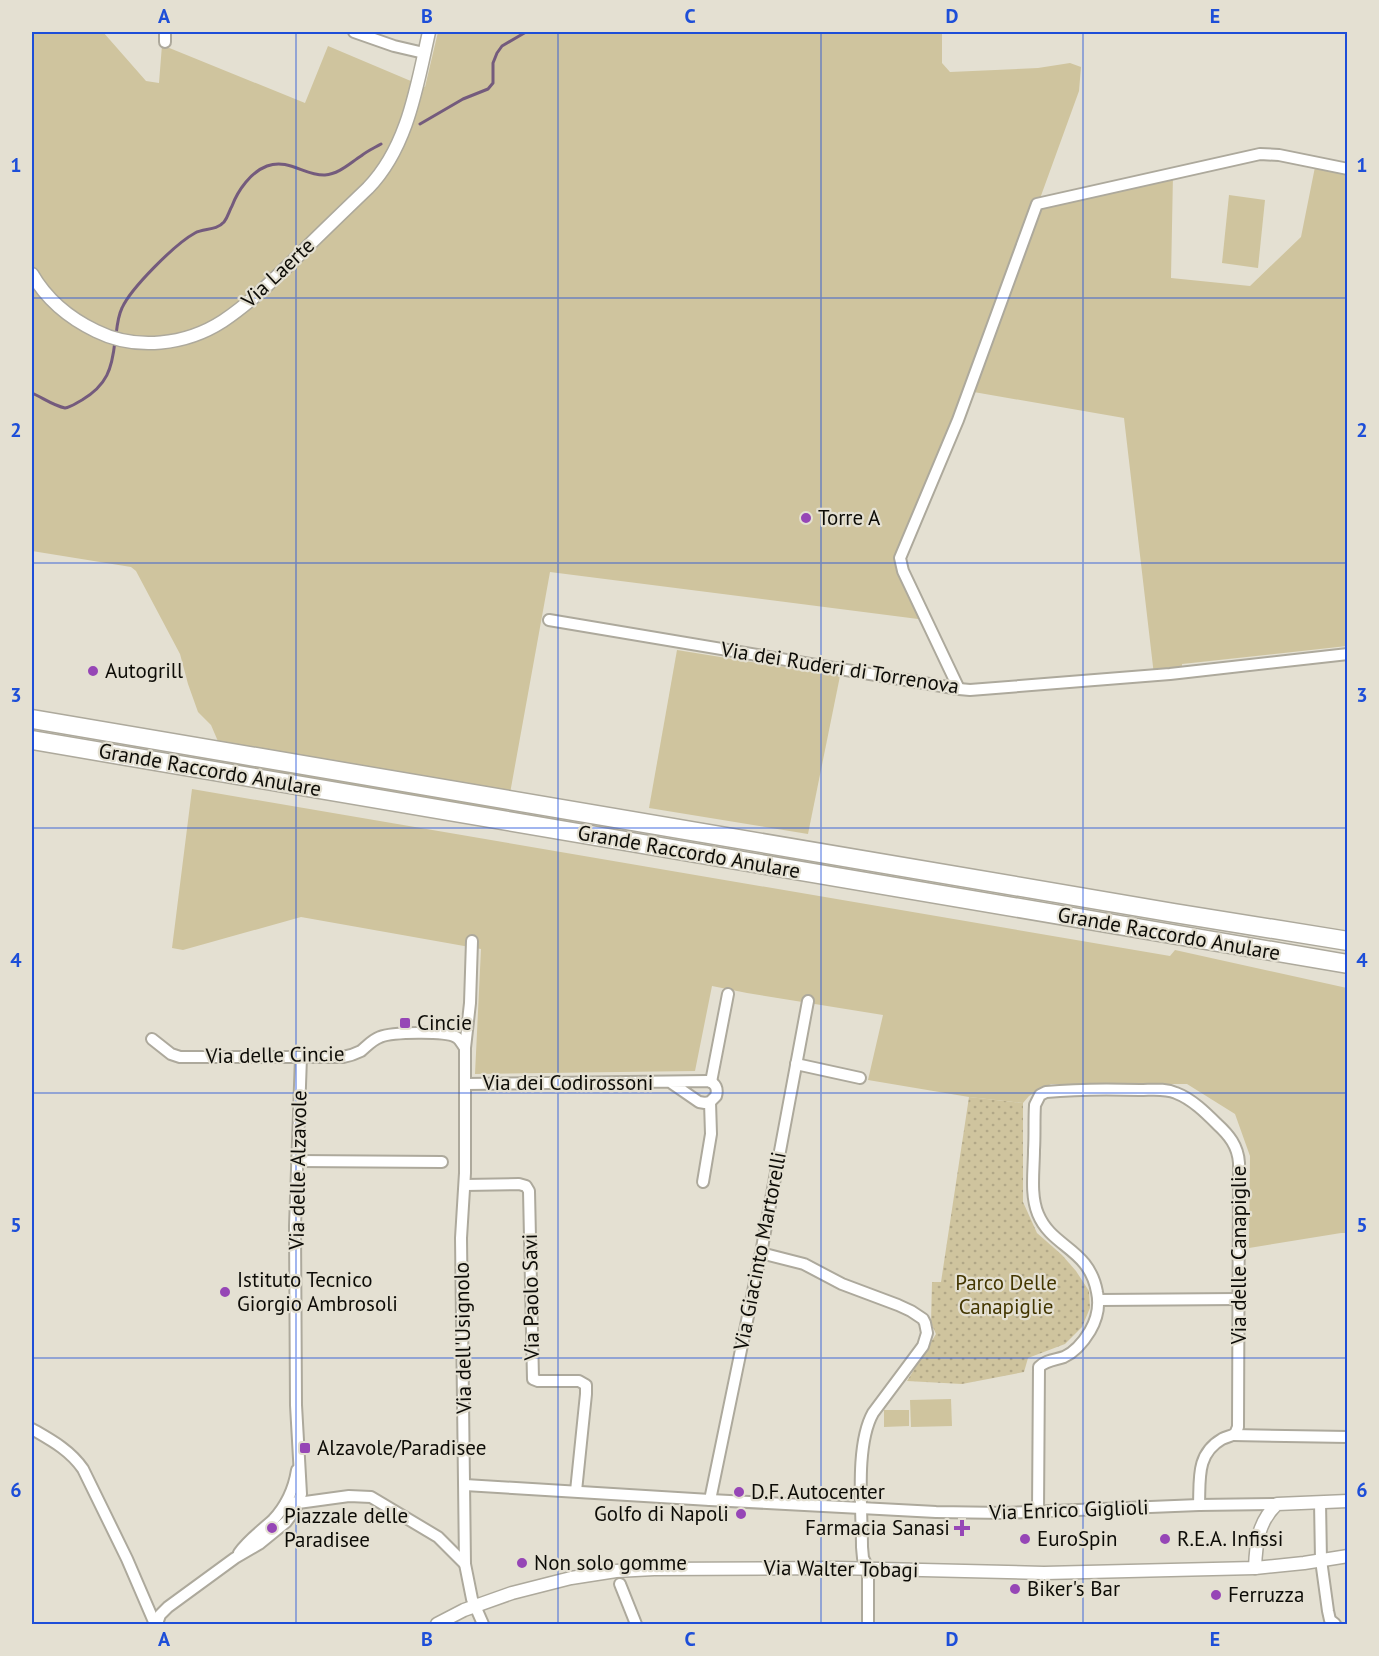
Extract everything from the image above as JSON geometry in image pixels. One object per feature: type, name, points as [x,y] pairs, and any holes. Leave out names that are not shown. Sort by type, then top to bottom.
[{"type":"highway","name":"Grande Raccordo Anulare","points":[[32,719],[1174,913],[1343,939]]},
{"type":"highway","name":"Grande Raccordo Anulare","points":[[32,740],[1347,964]]},
{"type":"street","points":[[354,32],[394,46],[424,53]]},
{"type":"street","name":"Via Laerte","points":[[32,274],[49,298],[63,311],[99,333],[129,342],[153,344],[177,340],[204,331],[222,321],[270,283],[368,188],[387,164],[400,138],[414,95],[429,32]]},
{"type":"street","points":[[958,689],[903,571],[900,558],[958,420],[1037,204],[1260,154],[1279,155],[1347,169]]},
{"type":"street","name":"Via dei Ruderi di Torrenova","points":[[549,620],[958,689],[1170,674],[1347,654]]},
{"type":"street","points":[[465,1048],[470,1003],[472,940]]},
{"type":"street","points":[[670,1082],[699,1102],[710,1102],[715,1098],[717,1091],[711,1082],[728,994]]},
{"type":"street","name":"Via Giacinto Martorelli","points":[[710,1500],[761,1253],[808,1001]]},
{"type":"street","name":"Via delle Cincie","points":[[152,1039],[171,1054],[180,1057],[348,1056],[361,1051],[381,1036],[434,1033],[454,1036],[465,1048]]},
{"type":"street","name":"Via dell'Usignolo","points":[[465,1048],[465,1185],[461,1246],[465,1564],[474,1606],[483,1624]]},
{"type":"street","name":"Via delle Alzavole","points":[[298,1464],[295,1226],[301,1057]]},
{"type":"street","points":[[796,1064],[861,1078]]},
{"type":"street","name":"Via dei Codirossoni","points":[[465,1084],[711,1082]]},
{"type":"street","name":"Via delle Canapiglie","points":[[1099,1300],[1089,1268],[1080,1257],[1048,1230],[1036,1209],[1034,1194],[1035,1110],[1038,1099],[1046,1092],[1098,1089],[1171,1091],[1197,1106],[1225,1132],[1234,1143],[1239,1159],[1238,1427],[1233,1435]]},
{"type":"street","points":[[703,1182],[711,1134],[710,1102]]},
{"type":"street","points":[[297,1161],[442,1162]]},
{"type":"street","name":"Via Paolo Savi","points":[[465,1185],[519,1184],[526,1186],[529,1191],[532,1379],[579,1381],[586,1385],[576,1491]]},
{"type":"street","points":[[761,1253],[801,1263],[842,1284],[903,1307],[923,1319],[927,1327],[923,1346],[878,1405],[868,1423],[863,1442],[862,1555],[868,1568],[867,1624]]},
{"type":"street","points":[[1038,1511],[1039,1367],[1070,1354],[1078,1346],[1094,1322],[1099,1300],[1238,1299]]},
{"type":"street","points":[[32,1429],[64,1449],[83,1469],[156,1624]]},
{"type":"street","points":[[1198,1505],[1201,1464],[1204,1456],[1219,1441],[1233,1435],[1347,1437]]},
{"type":"street","points":[[235,1558],[248,1542],[277,1516],[286,1503],[294,1485],[298,1464]]},
{"type":"street","points":[[156,1624],[165,1610],[235,1558],[259,1544],[286,1522],[298,1503],[302,1490],[298,1464]]},
{"type":"street","name":"Via Enrico Giglioli","points":[[465,1485],[862,1509],[975,1513],[1347,1501]]},
{"type":"street","points":[[286,1503],[349,1496],[371,1497],[438,1537],[465,1564]]},
{"type":"street","points":[[1320,1502],[1322,1560],[1328,1611],[1330,1620],[1335,1624]]},
{"type":"street","points":[[1255,1568],[1256,1543],[1260,1529],[1268,1514],[1277,1504]]},
{"type":"street","name":"Via Walter Tobagi","points":[[437,1624],[474,1606],[540,1585],[616,1570],[868,1568],[1044,1573],[1255,1568],[1347,1556]]},
{"type":"street","points":[[620,1584],[636,1624]]},
{"type":"green space","points":[[32,32],[103,32],[146,81],[159,83],[162,45],[305,103],[328,46],[425,87],[438,32],[942,32],[942,63],[950,72],[1038,68],[1070,63],[1081,67],[1079,91],[1038,204],[1173,174],[1171,278],[1250,286],[1301,237],[1316,162],[1347,169],[1347,646],[1182,664],[1182,672],[1154,675],[1124,418],[968,391],[900,561],[926,620],[550,572],[505,821],[232,774],[211,725],[198,712],[180,654],[136,571],[131,567],[32,551]]},
{"type":"green space","points":[[1229,195],[1265,200],[1258,268],[1222,263]]},
{"type":"green space","points":[[677,650],[840,676],[808,834],[649,808]]},
{"type":"green space","points":[[192,789],[1170,956],[1175,950],[1347,988],[1347,1233],[1249,1248],[1250,1156],[1235,1114],[1187,1084],[1051,1084],[1029,1096],[1023,1103],[969,1097],[868,1080],[883,1015],[712,986],[695,1071],[475,1074],[481,949],[301,917],[183,950],[172,948]]},
{"type":"green space","name":"Parco Delle Canapiglie","points":[[969,1097],[1023,1103],[1023,1202],[1037,1233],[1062,1255],[1089,1291],[1090,1308],[1082,1327],[1065,1344],[1028,1358],[1024,1372],[962,1384],[907,1381],[936,1334],[931,1323],[932,1282],[941,1282]]},
{"type":"green space","points":[[951,1399],[952,1426],[911,1427],[910,1400]]},
{"type":"green space","points":[[884,1410],[909,1410],[909,1426],[884,1427]]},
{"type":"waterway","points":[[420,124],[463,99],[488,89],[493,83],[493,63],[497,53],[502,46],[526,32]]},
{"type":"waterway","points":[[116,335],[122,308],[134,289],[165,256],[186,239],[199,231],[217,227],[224,222],[241,188],[261,169],[283,164],[318,175],[335,173],[381,144]]},
{"type":"waterway","points":[[32,393],[65,408],[82,400],[97,388],[107,375],[115,341]]},
{"type":"place","name":"Torre A","points":[[806,518]]},
{"type":"place","name":"Autogrill","points":[[93,671]]},
{"type":"place","name":"Cincie","points":[[405,1023]]},
{"type":"place","name":"Istituto Tecnico Giorgio Ambrosoli","points":[[225,1292]]},
{"type":"place","name":"Alzavole/Paradisee","points":[[305,1448]]},
{"type":"place","name":"D.F. Autocenter","points":[[739,1492]]},
{"type":"place","name":"Golfo di Napoli","points":[[741,1514]]},
{"type":"place","name":"Piazzale delle Paradisee","points":[[272,1528]]},
{"type":"place","name":"Farmacia Sanasi","points":[[962,1528]]},
{"type":"place","name":"EuroSpin","points":[[1025,1539]]},
{"type":"place","name":"R.E.A. Infissi","points":[[1165,1539]]},
{"type":"place","name":"Non solo gomme","points":[[522,1563]]},
{"type":"place","name":"Biker's Bar","points":[[1015,1589]]},
{"type":"place","name":"Ferruzza","points":[[1216,1595]]}]
